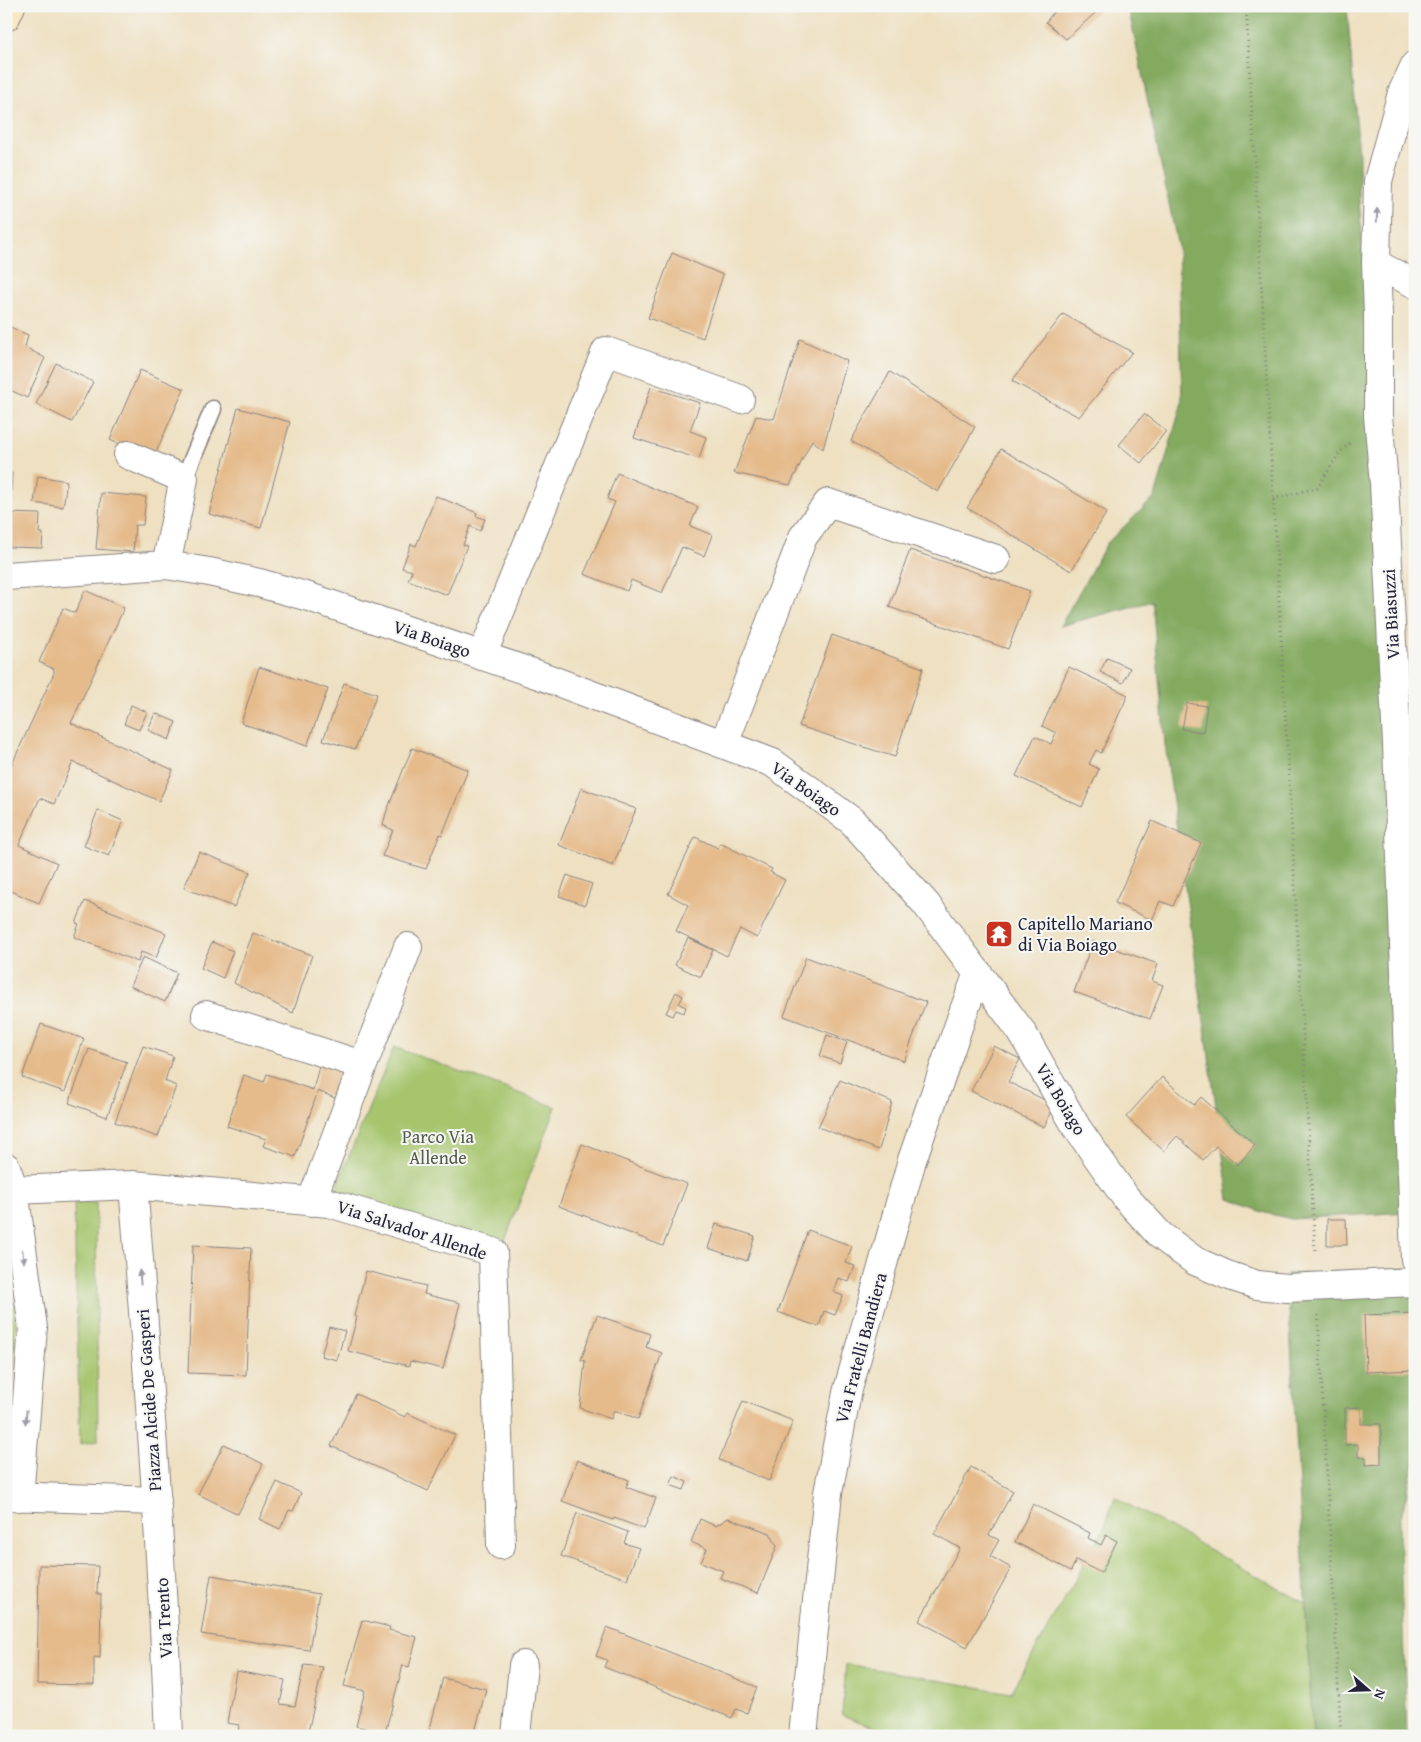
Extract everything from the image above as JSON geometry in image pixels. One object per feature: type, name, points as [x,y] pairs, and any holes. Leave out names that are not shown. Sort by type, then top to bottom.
[{"type":"main road","points":[[6,17],[11,6]]},
{"type":"street","name":"Via Biasuzzi","points":[[1415,65],[1402,93],[1378,182],[1376,264],[1378,416],[1384,484],[1397,744],[1415,1259]]},
{"type":"street","points":[[1376,264],[1415,284]]},
{"type":"street","points":[[482,656],[606,350],[740,399]]},
{"type":"street","points":[[128,455],[184,479],[166,565]]},
{"type":"street","points":[[724,744],[803,537],[828,503],[996,559]]},
{"type":"street","name":"Via Boiago","points":[[6,576],[166,565],[259,582],[309,597],[482,656],[609,701],[773,763],[852,821],[926,904],[1021,1032],[1077,1128],[1126,1198],[1160,1235],[1195,1261],[1227,1275],[1258,1285],[1287,1288],[1415,1282]]},
{"type":"street","points":[[311,1202],[408,947]]},
{"type":"street","name":"Via Fratelli Bandiera","points":[[803,1736],[828,1493],[847,1393],[912,1160],[962,1013],[978,973]]},
{"type":"street","points":[[206,1015],[362,1065]]},
{"type":"street","name":"Piazza Alcide De Gasperi","points":[[10,1178],[133,1185],[157,1500],[13,1496],[33,1328],[10,1178]]},
{"type":"street","name":"Via Salvador Allende","points":[[133,1185],[329,1203],[494,1252],[501,1545]]},
{"type":"street","name":"Via Trento","points":[[157,1500],[169,1736]]},
{"type":"street","points":[[516,1736],[523,1665]]},
{"type":"lane","points":[[184,479],[213,409]]},
{"type":"path","points":[[1246,6],[1315,1250]]},
{"type":"path","points":[[1273,500],[1317,488],[1340,452],[1378,416]]},
{"type":"path","points":[[1317,1307],[1341,1736]]},
{"type":"green space","points":[[1128,6],[1347,6],[1359,155],[1359,201],[1375,387],[1409,1212],[1292,1219],[1265,1213],[1229,1199],[1165,744],[1152,601],[1060,626],[1107,543],[1155,497],[1182,402],[1178,247]]},
{"type":"green space","name":"Parco Via Allende","points":[[394,1047],[556,1107],[502,1248],[332,1197]]},
{"type":"green space","points":[[74,1203],[96,1203],[98,1441],[80,1444]]},
{"type":"green space","points":[[6,1254],[16,1314],[11,1482],[6,1482]]},
{"type":"green space","points":[[1415,1268],[1415,1459],[1399,1525],[1407,1736],[1313,1736],[1287,1274]]},
{"type":"green space","points":[[1115,1497],[1305,1603],[1313,1736],[896,1736],[842,1715],[846,1664],[1011,1693],[1103,1531]]},
{"type":"building","points":[[1058,6],[1103,6],[1066,39],[1046,22]]},
{"type":"building","points":[[672,253],[723,275],[703,338],[648,318]]},
{"type":"building","points":[[1063,314],[1132,352],[1079,417],[1012,381]]},
{"type":"building","points":[[6,325],[28,335],[25,347],[45,358],[27,398],[6,388]]},
{"type":"building","points":[[800,339],[847,361],[823,449],[812,440],[790,485],[734,473],[756,416],[774,419]]},
{"type":"building","points":[[56,363],[93,382],[72,422],[36,404]]},
{"type":"building","points":[[140,370],[184,389],[153,459],[110,440]]},
{"type":"building","points":[[890,372],[975,427],[938,492],[851,441]]},
{"type":"building","points":[[651,387],[700,403],[690,431],[706,437],[699,459],[634,438]]},
{"type":"building","points":[[238,408],[290,422],[261,528],[209,514]]},
{"type":"building","points":[[1144,414],[1166,431],[1141,463],[1119,445]]},
{"type":"building","points":[[1001,449],[1107,512],[1071,571],[967,508]]},
{"type":"building","points":[[6,473],[12,473],[11,493],[6,493]]},
{"type":"building","points":[[617,473],[698,507],[690,526],[712,535],[704,556],[682,547],[662,593],[631,580],[627,591],[584,574],[615,502],[607,499]]},
{"type":"building","points":[[38,476],[67,481],[63,507],[34,503]]},
{"type":"building","points":[[101,493],[146,497],[143,525],[135,525],[133,552],[96,549]]},
{"type":"building","points":[[436,496],[477,513],[476,516],[485,519],[480,531],[470,526],[463,545],[467,546],[447,595],[408,580],[412,571],[402,568],[411,544],[416,546]]},
{"type":"building","points":[[6,513],[40,514],[39,533],[43,533],[42,548],[9,547],[10,533],[6,533]]},
{"type":"building","points":[[910,550],[1030,591],[1008,649],[889,607]]},
{"type":"building","points":[[85,590],[124,608],[71,723],[173,770],[159,801],[73,762],[54,804],[40,798],[19,845],[57,863],[39,903],[6,889],[6,777],[54,673],[54,669],[39,662],[63,608],[75,613]]},
{"type":"building","points":[[832,635],[923,668],[895,757],[799,726]]},
{"type":"building","points":[[1107,658],[1130,668],[1123,683],[1100,672]]},
{"type":"building","points":[[259,667],[328,689],[307,746],[241,723]]},
{"type":"building","points":[[1069,667],[1128,695],[1101,753],[1096,750],[1089,764],[1099,769],[1082,807],[1016,776],[1035,736],[1051,744],[1056,733],[1042,726]]},
{"type":"building","points":[[344,683],[377,694],[355,749],[323,740]]},
{"type":"building","points":[[1187,703],[1207,706],[1203,732],[1182,729]]},
{"type":"building","points":[[131,705],[147,712],[139,730],[124,724]]},
{"type":"building","points":[[155,713],[176,722],[169,740],[148,730]]},
{"type":"building","points":[[412,748],[468,770],[426,869],[382,856],[393,830],[383,825],[386,813]]},
{"type":"building","points":[[581,788],[636,809],[613,866],[559,845]]},
{"type":"building","points":[[98,810],[123,821],[109,856],[84,846]]},
{"type":"building","points":[[1152,821],[1201,843],[1173,906],[1160,901],[1152,920],[1115,903]]},
{"type":"building","points":[[695,837],[718,848],[720,843],[772,869],[770,872],[785,880],[757,938],[740,929],[727,956],[676,931],[688,905],[668,894]]},
{"type":"building","points":[[199,852],[250,872],[234,907],[184,888]]},
{"type":"building","points":[[567,875],[592,884],[585,905],[559,896]]},
{"type":"building","points":[[85,901],[166,933],[156,958],[141,952],[138,962],[74,937],[79,924],[76,923]]},
{"type":"building","points":[[253,933],[312,955],[293,1013],[234,983]]},
{"type":"building","points":[[688,938],[713,950],[701,977],[675,965]]},
{"type":"building","points":[[1093,941],[1158,964],[1152,981],[1163,985],[1150,1019],[1074,992]]},
{"type":"building","points":[[212,942],[233,951],[223,978],[201,968]]},
{"type":"building","points":[[143,957],[177,973],[165,1002],[130,986]]},
{"type":"building","points":[[806,957],[926,1002],[904,1061],[784,1016]]},
{"type":"building","points":[[676,992],[683,996],[679,1004],[686,1007],[684,1013],[676,1010],[673,1016],[666,1013]]},
{"type":"building","points":[[41,1024],[84,1039],[65,1092],[22,1077]]},
{"type":"building","points":[[827,1035],[847,1042],[840,1063],[820,1056]]},
{"type":"building","points":[[143,1046],[173,1056],[165,1081],[176,1086],[158,1137],[115,1122]]},
{"type":"building","points":[[994,1046],[1020,1059],[1008,1082],[1055,1105],[1044,1127],[971,1091]]},
{"type":"building","points":[[89,1049],[127,1062],[107,1117],[69,1103]]},
{"type":"building","points":[[320,1062],[350,1071],[340,1100],[318,1091],[295,1157],[263,1146],[266,1139],[227,1126],[244,1075],[264,1082],[267,1074],[313,1090]]},
{"type":"building","points":[[1162,1077],[1194,1105],[1201,1097],[1255,1145],[1238,1165],[1216,1146],[1203,1160],[1177,1136],[1164,1151],[1126,1117]]},
{"type":"building","points":[[840,1080],[892,1102],[879,1150],[818,1127]]},
{"type":"building","points":[[582,1144],[687,1184],[663,1246],[559,1206]]},
{"type":"building","points":[[1327,1219],[1346,1219],[1347,1245],[1327,1245]]},
{"type":"building","points":[[716,1224],[755,1236],[747,1261],[708,1248]]},
{"type":"building","points":[[808,1230],[852,1246],[846,1263],[855,1266],[849,1282],[838,1278],[833,1292],[843,1296],[835,1315],[824,1311],[819,1327],[778,1312]]},
{"type":"building","points":[[193,1245],[251,1248],[246,1375],[188,1373]]},
{"type":"building","points":[[366,1271],[426,1286],[424,1294],[460,1303],[443,1369],[410,1361],[409,1366],[348,1351],[357,1317],[354,1316]]},
{"type":"building","points":[[1415,1313],[1415,1370],[1366,1372],[1364,1315]]},
{"type":"building","points":[[597,1315],[650,1334],[646,1347],[662,1353],[638,1419],[614,1410],[611,1419],[580,1408],[585,1361],[581,1360]]},
{"type":"building","points":[[329,1327],[345,1331],[337,1360],[321,1356]]},
{"type":"building","points":[[356,1394],[405,1417],[407,1413],[455,1435],[428,1491],[331,1446]]},
{"type":"building","points":[[743,1401],[793,1421],[769,1481],[719,1460]]},
{"type":"building","points":[[1361,1407],[1361,1424],[1381,1424],[1381,1464],[1366,1465],[1366,1457],[1358,1457],[1358,1444],[1345,1445],[1345,1408]]},
{"type":"building","points":[[224,1444],[263,1464],[238,1514],[198,1494]]},
{"type":"building","points":[[577,1460],[629,1480],[626,1487],[656,1498],[644,1529],[614,1518],[613,1520],[562,1501]]},
{"type":"building","points":[[971,1467],[1013,1491],[989,1535],[999,1540],[990,1556],[1011,1568],[967,1647],[919,1621],[960,1548],[934,1534]]},
{"type":"building","points":[[674,1476],[687,1482],[684,1490],[670,1485]]},
{"type":"building","points":[[277,1482],[301,1493],[293,1511],[289,1510],[280,1529],[259,1519]]},
{"type":"building","points":[[1033,1504],[1090,1533],[1088,1538],[1101,1545],[1106,1535],[1117,1541],[1101,1573],[1076,1560],[1071,1571],[1015,1542]]},
{"type":"building","points":[[577,1513],[628,1532],[624,1543],[639,1548],[627,1579],[561,1556]]},
{"type":"building","points":[[728,1518],[770,1533],[777,1546],[758,1593],[720,1578],[723,1571],[701,1562],[707,1549],[691,1542],[700,1519],[716,1526]]},
{"type":"building","points":[[39,1565],[98,1566],[97,1594],[101,1594],[100,1658],[94,1657],[94,1685],[37,1684]]},
{"type":"building","points":[[211,1575],[319,1594],[309,1650],[201,1634]]},
{"type":"building","points":[[362,1620],[390,1627],[389,1630],[417,1637],[409,1667],[403,1665],[385,1733],[356,1726],[365,1691],[344,1686]]},
{"type":"building","points":[[607,1627],[757,1687],[747,1713],[736,1709],[732,1718],[604,1667],[607,1660],[596,1656]]},
{"type":"building","points":[[304,1665],[323,1667],[307,1736],[238,1736],[239,1725],[227,1723],[236,1671],[285,1680],[280,1704],[295,1706]]},
{"type":"building","points":[[443,1678],[486,1689],[474,1736],[428,1736]]},
{"type":"place","name":"Capitello Mariano di Via Boiago","points":[[999,934]]}]
